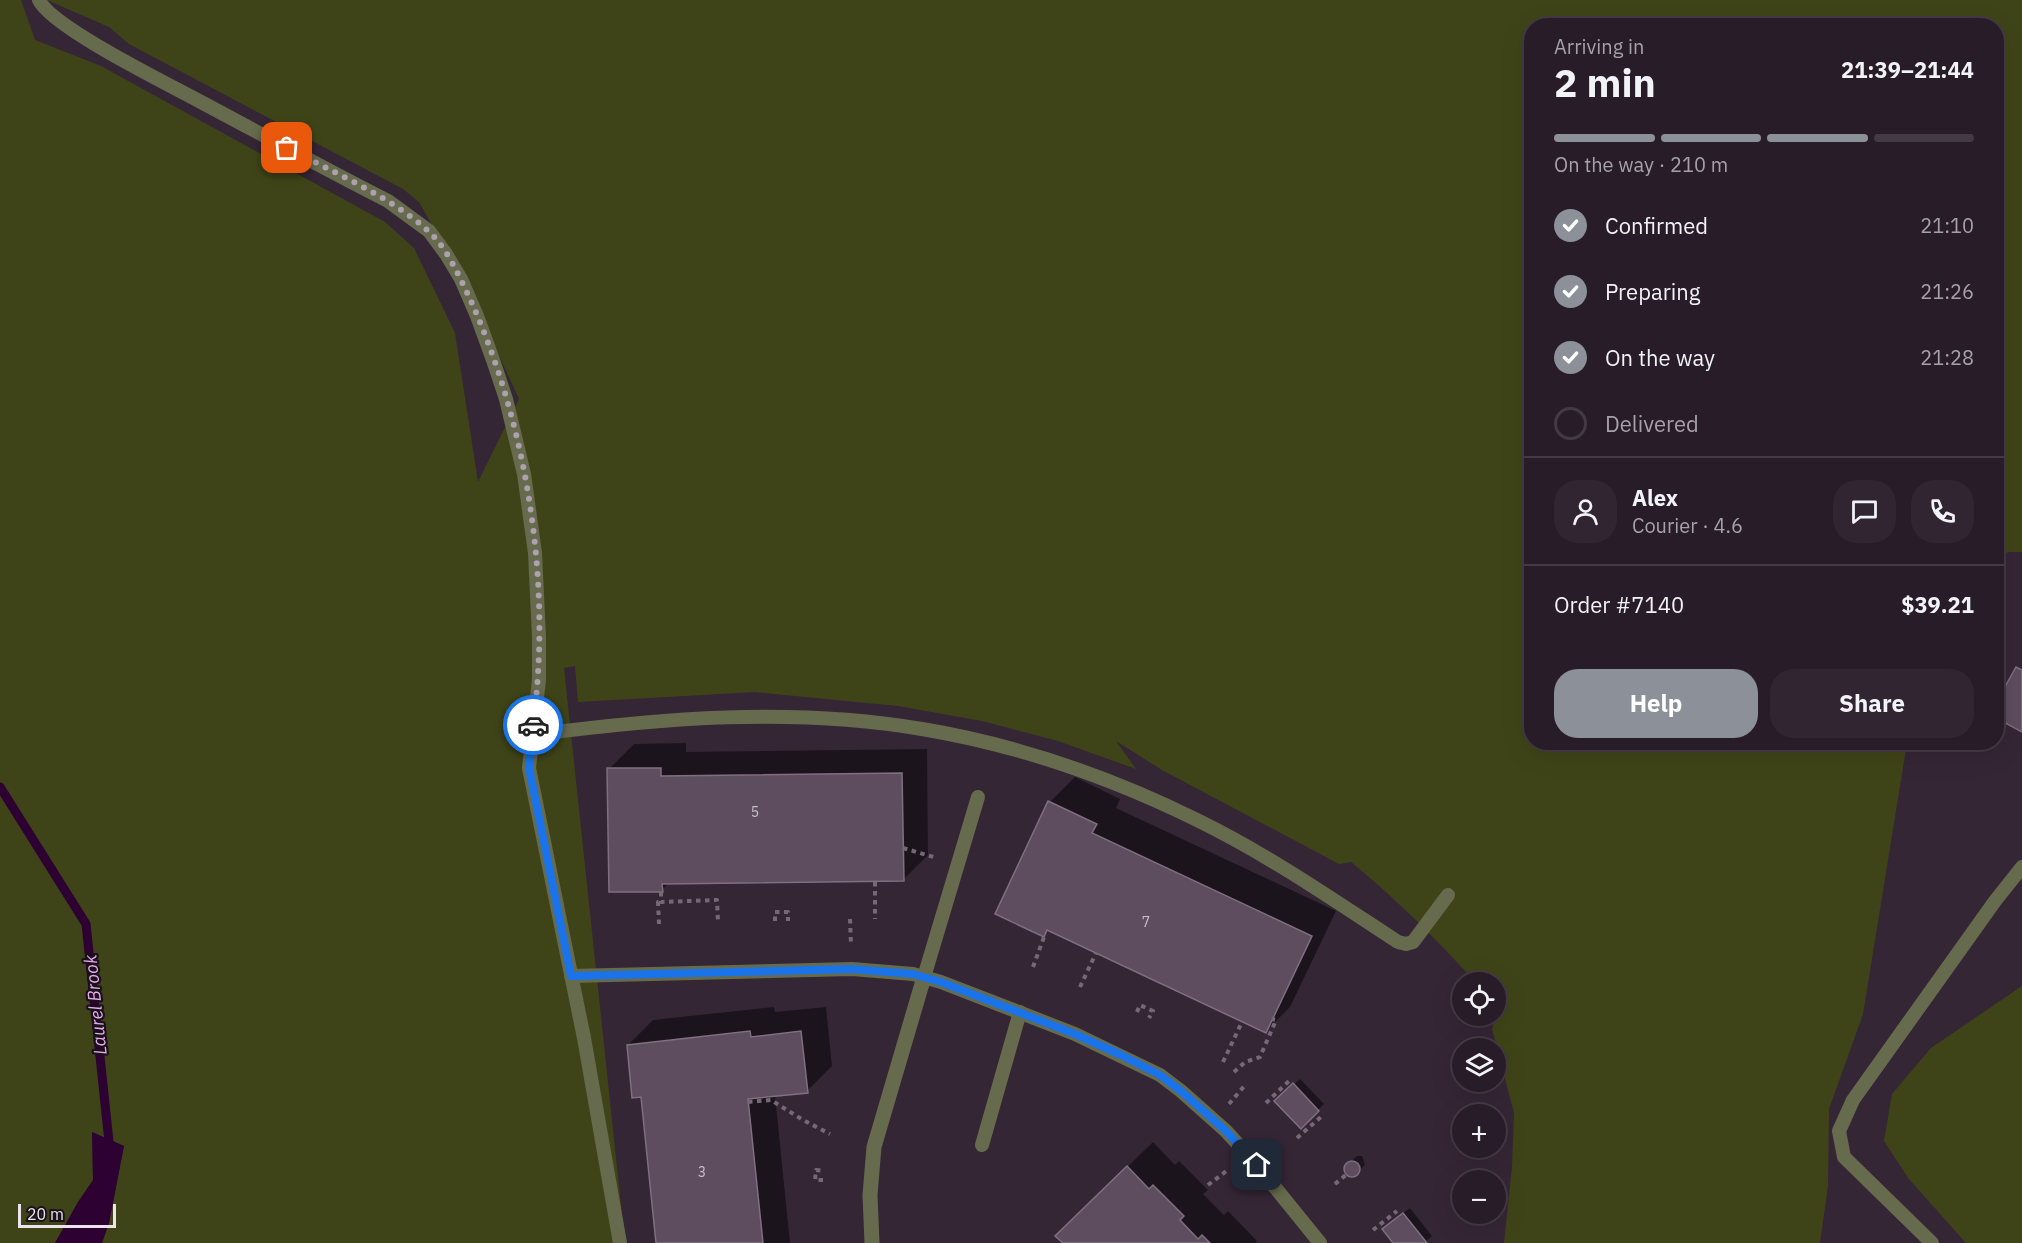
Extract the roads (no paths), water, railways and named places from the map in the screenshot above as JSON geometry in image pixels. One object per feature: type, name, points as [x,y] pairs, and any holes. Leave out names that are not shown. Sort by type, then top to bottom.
[{"type":"street","points":[[872,1243],[870,1195],[874,1147],[924,977]]},
{"type":"lane","points":[[39,0],[42,6],[60,21],[107,50],[388,201],[429,231],[461,279],[493,360],[524,474],[535,553],[539,637],[538,680],[529,768],[571,976],[620,1243]]},
{"type":"lane","points":[[532,735],[628,723],[737,717],[806,717],[922,729],[1038,756],[1081,770],[1163,804],[1198,820],[1280,866],[1398,942],[1406,944],[1413,942],[1448,894]]},
{"type":"lane","points":[[924,977],[978,797]]},
{"type":"lane","points":[[1932,1243],[1844,1157],[1839,1131],[1852,1100],[2022,867]]},
{"type":"lane","points":[[571,976],[852,969],[891,971],[924,977],[1020,1012],[1121,1055],[1160,1075],[1226,1131],[1320,1243]]},
{"type":"lane","points":[[982,1145],[1020,1012]]},
{"type":"waterway","name":"Laurel Brook","points":[[0,787],[86,924],[110,1151]]}]
